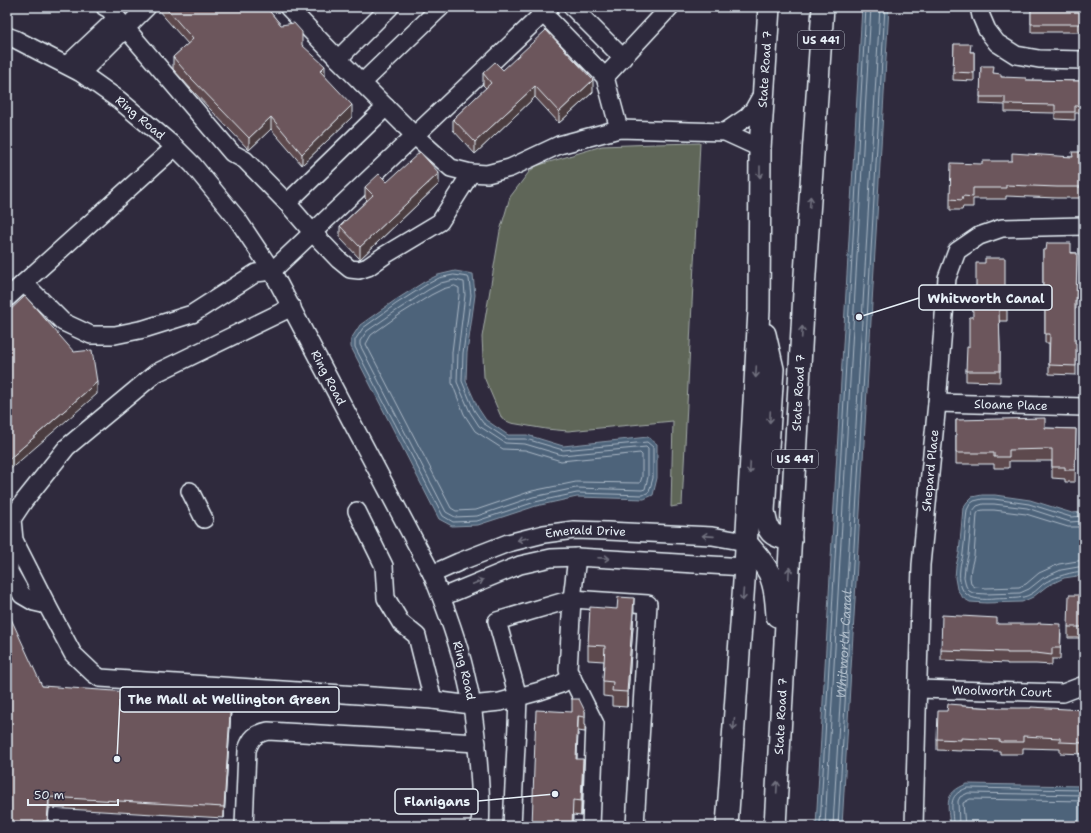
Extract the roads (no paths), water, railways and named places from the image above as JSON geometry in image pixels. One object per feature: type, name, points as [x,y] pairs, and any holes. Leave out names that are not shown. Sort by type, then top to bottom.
[{"type":"main road","name":"State Road 7","points":[[727,826],[745,567],[759,310],[760,148],[769,7]]},
{"type":"main road","name":"State Road 7","points":[[775,826],[805,274],[823,7]]},
{"type":"main road","points":[[759,310],[773,369],[764,511],[767,526],[775,536],[791,540]]},
{"type":"main road","points":[[746,542],[758,556],[769,573],[775,592],[784,672]]},
{"type":"street","points":[[74,69],[116,18],[147,7]]},
{"type":"street","points":[[288,7],[414,135],[451,168],[471,173],[487,174],[510,168],[559,145],[619,129],[725,132],[760,148]]},
{"type":"street","points":[[338,59],[390,7]]},
{"type":"street","points":[[362,83],[441,7]]},
{"type":"street","points":[[572,7],[623,58]]},
{"type":"street","points":[[605,77],[670,7]]},
{"type":"street","points":[[979,7],[987,30],[997,43],[1016,55],[1039,59],[1084,60]]},
{"type":"street","points":[[24,283],[63,322],[91,335],[115,335],[144,329],[192,314],[256,273],[272,271],[544,9],[605,77],[619,129]]},
{"type":"street","points":[[116,18],[232,153],[245,160],[287,203],[312,232],[339,260],[350,269],[359,270],[368,267],[440,222],[471,173]]},
{"type":"street","name":"Ring Road","points":[[7,36],[74,69],[119,100],[175,147],[193,165],[238,220],[272,271],[432,574],[442,597],[452,624],[465,672],[471,705],[477,743],[480,780],[480,826]]},
{"type":"street","points":[[725,132],[747,118],[754,109],[764,90]]},
{"type":"street","points":[[287,203],[386,107]]},
{"type":"street","points":[[7,298],[175,147]]},
{"type":"street","name":"Shepard Place","points":[[914,826],[921,565],[937,403],[947,278],[957,251],[979,236],[1002,228],[1084,226]]},
{"type":"street","points":[[292,308],[156,373],[67,447],[24,501],[12,519],[14,540],[9,558],[9,572],[22,595],[34,602],[46,605],[73,654],[93,674],[100,678],[433,700],[471,705],[500,702],[540,692],[561,684],[572,677]]},
{"type":"street","name":"Sloane Place","points":[[937,403],[1084,407]]},
{"type":"street","points":[[190,491],[204,519]]},
{"type":"street","points":[[357,511],[384,566],[386,598],[401,623],[417,636],[433,700]]},
{"type":"street","name":"Emerald Drive","points":[[432,574],[508,542],[544,534],[574,530],[712,536],[746,542]]},
{"type":"street","points":[[577,557],[572,599],[568,670],[595,724],[591,826]]},
{"type":"street","name":"Emerald Drive","points":[[442,597],[520,565],[551,558],[577,557],[745,567]]},
{"type":"street","points":[[512,826],[518,697],[497,621],[572,599],[648,604],[634,826]]},
{"type":"street","name":"Woolworth Court","points":[[918,689],[1062,693],[1084,685]]},
{"type":"street","points":[[244,826],[247,750],[254,737],[260,733],[268,731],[477,743]]},
{"type":"water","points":[[862,7],[889,7],[842,826],[816,826]]},
{"type":"water","points":[[455,271],[473,274],[475,295],[467,353],[466,381],[478,408],[486,420],[508,435],[527,435],[563,446],[648,437],[657,444],[657,478],[653,495],[644,499],[577,497],[536,506],[478,525],[452,526],[439,519],[351,347],[351,339],[360,325],[394,301],[438,275]]},
{"type":"water","points":[[995,495],[1030,500],[1072,513],[1084,512],[1084,575],[1064,578],[1047,586],[1033,597],[1022,602],[970,602],[963,598],[957,589],[955,578],[959,554],[963,508],[972,497]]},
{"type":"water","points":[[967,784],[1084,786],[1084,826],[950,826],[948,805],[951,795],[959,787]]},
{"type":"place","name":"Whitworth Canal","points":[[859,317]]},
{"type":"place","name":"The Mall at Wellington Green","points":[[117,759]]},
{"type":"place","name":"Flanigans","points":[[555,794]]}]
